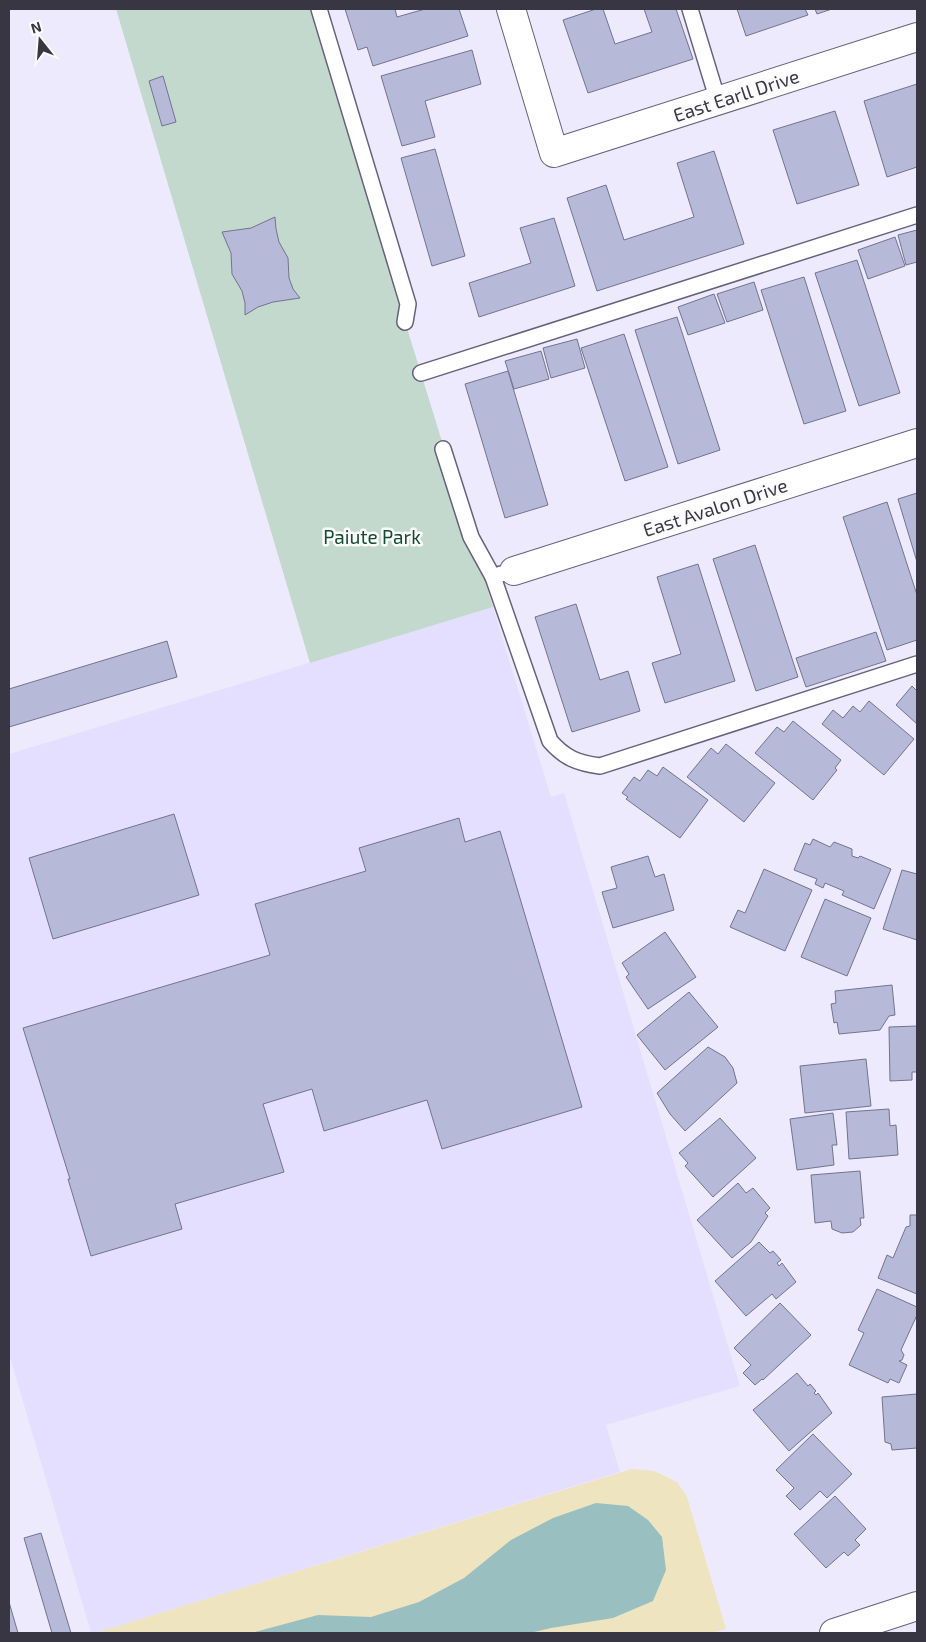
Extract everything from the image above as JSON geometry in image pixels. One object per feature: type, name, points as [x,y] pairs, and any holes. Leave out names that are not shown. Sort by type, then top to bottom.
[{"type":"street","name":"East Earll Drive","points":[[511,9],[554,153],[917,37]]},
{"type":"street","name":"East Avalon Drive","points":[[503,574],[917,442]]},
{"type":"street","points":[[834,1633],[917,1606]]},
{"type":"lane","points":[[319,9],[408,304],[406,322]]},
{"type":"lane","points":[[690,9],[718,101]]},
{"type":"lane","points":[[421,373],[917,215]]},
{"type":"lane","points":[[443,449],[471,538],[503,574],[550,741],[561,753],[582,764],[600,766],[917,664]]},
{"type":"shaded area","points":[[493,607],[551,797],[564,793],[740,1386],[606,1425],[620,1472],[91,1633],[9,1354],[9,754]]},
{"type":"shaded area","points":[[596,1503],[628,1506],[648,1520],[662,1537],[666,1570],[653,1601],[613,1618],[530,1633],[251,1633],[318,1615],[371,1617],[419,1602],[464,1578],[511,1540],[553,1518]]},
{"type":"green space","name":"Paiute Park","points":[[116,9],[311,9],[493,607],[310,663]]},
{"type":"sand","points":[[632,1469],[654,1471],[677,1482],[687,1497],[726,1629],[711,1633],[95,1633]]},
{"type":"building","points":[[345,9],[395,9],[397,17],[425,9],[459,9],[468,36],[373,66],[367,47],[358,50]]},
{"type":"building","points":[[596,9],[603,9],[615,44],[652,32],[644,9],[676,9],[693,59],[588,93],[563,20]]},
{"type":"building","points":[[737,9],[805,9],[808,15],[746,36]]},
{"type":"building","points":[[815,9],[832,9],[817,14]]},
{"type":"building","points":[[472,50],[481,84],[425,101],[435,137],[402,146],[381,76]]},
{"type":"building","points":[[163,76],[176,122],[162,126],[149,81]]},
{"type":"building","points":[[917,84],[917,167],[887,177],[864,101]]},
{"type":"building","points":[[835,111],[859,185],[797,204],[773,130]]},
{"type":"building","points":[[435,149],[465,256],[432,266],[401,158]]},
{"type":"building","points":[[714,151],[744,244],[597,291],[567,198],[606,185],[624,240],[694,217],[677,163]]},
{"type":"building","points":[[275,217],[279,242],[288,258],[289,278],[293,289],[300,298],[273,302],[258,307],[245,315],[242,291],[232,274],[231,253],[222,232],[251,228]]},
{"type":"building","points":[[554,218],[575,286],[479,317],[469,283],[531,263],[520,228]]},
{"type":"building","points":[[917,230],[917,262],[906,265],[898,235]]},
{"type":"building","points":[[895,237],[905,266],[868,279],[858,250]]},
{"type":"building","points":[[857,260],[900,393],[859,406],[815,273]]},
{"type":"building","points":[[804,277],[846,411],[804,424],[761,290]]},
{"type":"building","points":[[754,282],[763,310],[727,322],[717,294]]},
{"type":"building","points":[[714,294],[725,323],[688,335],[678,307]]},
{"type":"building","points":[[677,317],[720,450],[678,464],[635,330]]},
{"type":"building","points":[[624,334],[668,467],[625,481],[581,348]]},
{"type":"building","points":[[577,339],[585,368],[551,378],[543,348]]},
{"type":"building","points":[[541,351],[549,379],[514,389],[505,361]]},
{"type":"building","points":[[508,371],[548,505],[505,518],[465,384]]},
{"type":"building","points":[[917,493],[917,562],[898,499]]},
{"type":"building","points":[[887,502],[917,595],[917,640],[887,650],[843,517]]},
{"type":"building","points":[[755,545],[798,677],[756,691],[713,559]]},
{"type":"building","points":[[698,564],[735,681],[665,703],[652,663],[681,654],[657,577]]},
{"type":"building","points":[[576,604],[600,680],[628,671],[640,711],[572,732],[535,617]]},
{"type":"building","points":[[876,632],[886,661],[806,687],[796,658]]},
{"type":"building","points":[[167,641],[177,677],[9,727],[9,689]]},
{"type":"building","points":[[912,686],[917,691],[917,724],[896,705]]},
{"type":"building","points":[[869,701],[914,739],[884,775],[822,724],[833,710],[843,718],[853,706],[860,712]]},
{"type":"building","points":[[793,721],[841,760],[835,768],[837,770],[813,800],[755,753],[777,727],[784,732]]},
{"type":"building","points":[[726,744],[775,783],[744,822],[687,777],[711,748],[718,754]]},
{"type":"building","points":[[663,767],[708,800],[680,838],[626,799],[628,797],[622,793],[634,777],[640,781],[648,770],[657,776]]},
{"type":"building","points":[[174,814],[199,895],[53,939],[29,858]]},
{"type":"building","points":[[459,818],[465,842],[500,831],[582,1107],[442,1149],[427,1100],[324,1131],[312,1089],[263,1104],[284,1172],[175,1204],[182,1229],[91,1256],[68,1179],[70,1179],[23,1028],[270,955],[255,904],[366,871],[359,848]]},
{"type":"building","points":[[813,839],[830,847],[834,842],[852,849],[852,856],[858,858],[860,856],[891,869],[874,909],[842,895],[844,891],[825,883],[823,888],[815,884],[817,879],[794,870],[805,843],[810,845]]},
{"type":"building","points":[[648,856],[655,877],[664,874],[674,910],[613,928],[602,892],[617,888],[611,867]]},
{"type":"building","points":[[764,869],[812,890],[785,951],[730,927],[738,910],[745,913]]},
{"type":"building","points":[[902,870],[917,874],[917,940],[883,929]]},
{"type":"building","points":[[825,899],[871,918],[847,976],[801,957]]},
{"type":"building","points":[[665,932],[696,977],[648,1009],[626,977],[629,974],[622,963]]},
{"type":"building","points":[[892,985],[895,1015],[889,1016],[880,1030],[839,1034],[837,1022],[834,1023],[831,1004],[836,1003],[835,991]]},
{"type":"building","points":[[689,992],[718,1027],[665,1070],[637,1035]]},
{"type":"building","points":[[917,1026],[917,1072],[912,1072],[912,1080],[890,1081],[889,1027]]},
{"type":"building","points":[[708,1047],[725,1057],[733,1068],[737,1083],[685,1131],[670,1114],[657,1093]]},
{"type":"building","points":[[866,1059],[871,1106],[805,1113],[800,1066]]},
{"type":"building","points":[[889,1109],[890,1126],[896,1125],[898,1155],[849,1159],[846,1112]]},
{"type":"building","points":[[833,1113],[837,1145],[832,1145],[834,1165],[797,1170],[790,1119]]},
{"type":"building","points":[[720,1118],[756,1158],[713,1197],[685,1166],[688,1163],[679,1153]]},
{"type":"building","points":[[860,1171],[864,1218],[860,1218],[861,1225],[853,1232],[842,1233],[832,1229],[831,1221],[815,1223],[811,1175]]},
{"type":"building","points":[[738,1183],[746,1193],[753,1188],[770,1208],[765,1213],[768,1216],[751,1242],[732,1258],[697,1220]]},
{"type":"building","points":[[910,1215],[917,1215],[917,1294],[878,1278],[887,1255],[893,1258],[906,1227],[910,1226]]},
{"type":"building","points":[[759,1242],[770,1253],[773,1251],[781,1260],[777,1263],[779,1266],[782,1263],[796,1282],[776,1299],[772,1294],[746,1316],[715,1281]]},
{"type":"building","points":[[877,1289],[917,1307],[917,1315],[901,1350],[904,1355],[902,1360],[899,1361],[907,1365],[899,1383],[890,1379],[888,1383],[849,1365],[864,1333],[858,1330]]},
{"type":"building","points":[[780,1303],[811,1335],[763,1380],[755,1385],[743,1373],[751,1365],[734,1348]]},
{"type":"building","points":[[797,1373],[808,1386],[810,1384],[816,1391],[814,1393],[816,1395],[818,1393],[832,1413],[789,1451],[753,1410]]},
{"type":"building","points":[[917,1394],[917,1448],[892,1450],[891,1444],[885,1442],[882,1397]]},
{"type":"building","points":[[813,1434],[852,1474],[827,1498],[820,1491],[800,1510],[786,1496],[794,1488],[776,1470]]},
{"type":"building","points":[[835,1496],[866,1529],[855,1540],[860,1545],[848,1556],[844,1552],[826,1568],[794,1534]]},
{"type":"building","points":[[41,1533],[71,1633],[52,1633],[24,1538]]},
{"type":"building","points":[[9,1602],[18,1633],[9,1633]]}]
